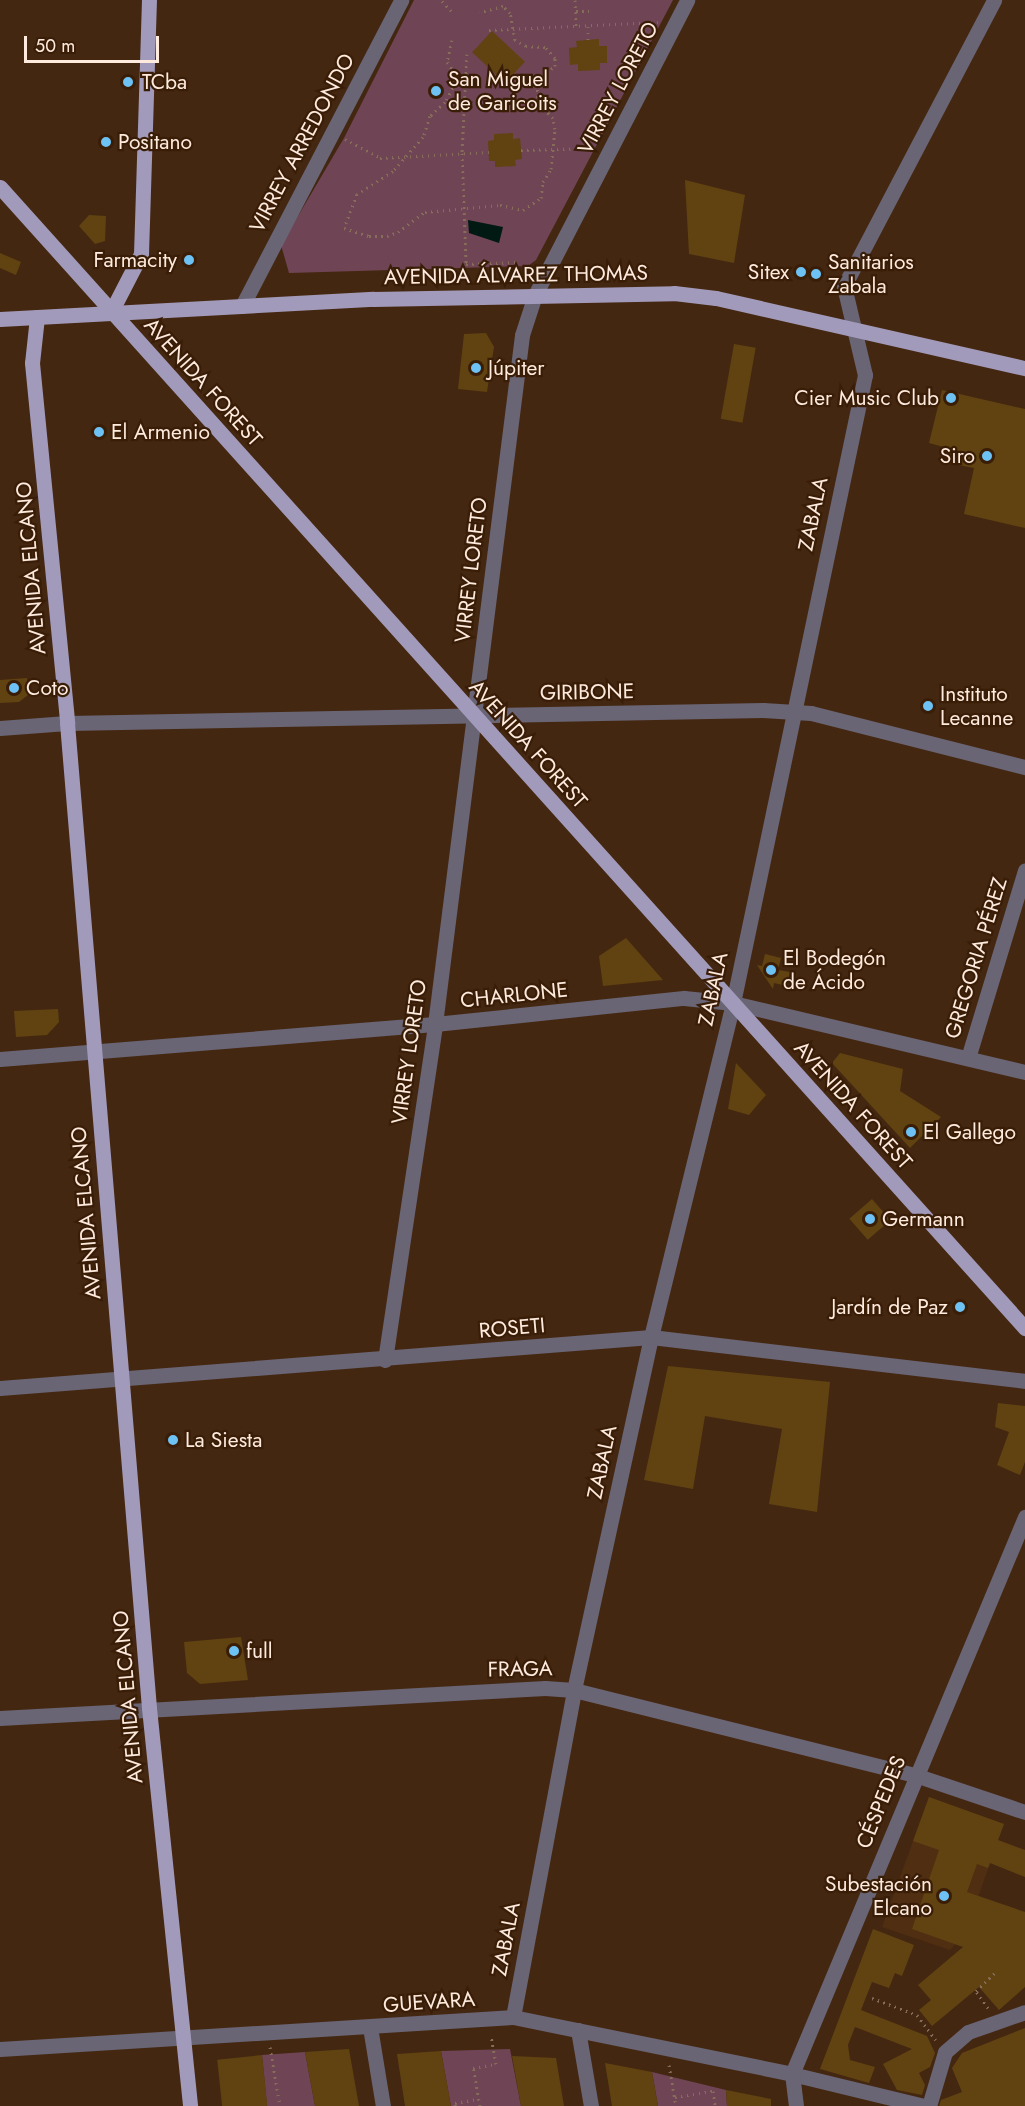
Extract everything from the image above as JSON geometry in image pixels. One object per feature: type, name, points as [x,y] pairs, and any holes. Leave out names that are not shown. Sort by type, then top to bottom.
[{"type":"main road","points":[[111,312],[141,254],[149,0]]},
{"type":"main road","name":"AVENIDA FOREST","points":[[0,187],[1025,1328]]},
{"type":"main road","name":"AVENIDA ÁLVAREZ THOMAS","points":[[0,319],[242,306],[535,295],[694,294],[1025,368]]},
{"type":"main road","name":"AVENIDA ELCANO","points":[[37,317],[32,363],[67,723],[149,1707],[190,2106]]},
{"type":"street","name":"VIRREY ARREDONDO","points":[[242,306],[401,0]]},
{"type":"street","name":"VIRREY LORETO","points":[[386,1360],[435,1024],[522,335],[535,295],[687,0]]},
{"type":"street","name":"ZABALA","points":[[513,2017],[574,1690],[651,1337],[733,1003],[792,712],[865,375],[852,330],[844,286],[994,0]]},
{"type":"street","name":"GIRIBONE","points":[[0,728],[67,723],[474,715],[792,712],[1025,767]]},
{"type":"street","name":"GREGORIA PÉREZ","points":[[968,1058],[1025,870]]},
{"type":"street","name":"CHARLONE","points":[[0,1059],[94,1054],[435,1024],[684,998],[733,1003],[1025,1072]]},
{"type":"street","name":"ROSETI","points":[[0,1388],[122,1381],[651,1337],[1025,1381]]},
{"type":"street","name":"CÉSPEDES","points":[[796,2106],[792,2074],[915,1775],[1025,1517]]},
{"type":"street","name":"FRAGA","points":[[0,1718],[149,1707],[545,1688],[574,1690],[915,1775],[1025,1812]]},
{"type":"street","points":[[929,2106],[945,2052],[968,2032],[1025,2012]]},
{"type":"street","name":"GUEVARA","points":[[0,2049],[513,2017],[792,2074],[924,2106]]},
{"type":"street","points":[[370,2027],[383,2106]]},
{"type":"street","points":[[578,2030],[591,2106]]},
{"type":"path","points":[[575,0],[576,26]]},
{"type":"path","points":[[442,1],[453,13]]},
{"type":"path","points":[[452,40],[447,62],[458,77],[455,85],[445,102],[430,116],[423,137],[386,177],[357,194],[344,228],[369,236],[387,236],[398,232],[425,212],[500,205],[515,211],[533,206],[541,198],[543,182],[551,169],[553,118],[538,103],[537,80],[555,66],[555,58],[545,46],[526,46],[515,40],[510,28],[510,13],[503,6],[480,12]]},
{"type":"path","points":[[576,11],[589,11]]},
{"type":"path","points":[[489,30],[676,21]]},
{"type":"path","points":[[588,26],[588,41]]},
{"type":"path","points":[[466,54],[462,153],[466,264],[516,262]]},
{"type":"path","points":[[344,138],[380,158],[489,152]]},
{"type":"path","points":[[521,150],[610,148]]},
{"type":"path","points":[[997,1971],[976,1991],[1000,2019]]},
{"type":"path","points":[[872,1998],[917,2015],[938,2043]]},
{"type":"path","points":[[480,2106],[473,2068],[496,2064],[488,2019]]},
{"type":"path","points":[[267,2033],[280,2106]]},
{"type":"path","points":[[666,2048],[676,2106]]},
{"type":"path","points":[[675,2097],[713,2091],[715,2106]]},
{"type":"path","points":[[455,2106],[455,2103],[478,2099]]},
{"type":"shaded area","points":[[414,0],[673,0],[536,260],[528,266],[289,273],[281,245],[344,138]]},
{"type":"shaded area","points":[[929,1797],[1004,1824],[965,1934],[950,1950],[882,1927]]},
{"type":"shaded area","points":[[510,2049],[521,2106],[451,2106],[441,2051]]},
{"type":"shaded area","points":[[305,2052],[315,2106],[267,2106],[262,2055]]},
{"type":"shaded area","points":[[652,2072],[726,2090],[727,2106],[658,2106]]},
{"type":"water","points":[[468,220],[503,227],[499,243],[469,233]]},
{"type":"building","points":[[492,31],[525,62],[505,83],[472,52]]},
{"type":"building","points":[[599,39],[599,46],[607,46],[607,63],[600,63],[600,70],[578,71],[578,64],[570,65],[569,48],[577,47],[576,41]]},
{"type":"building","points":[[513,133],[513,139],[520,138],[522,159],[515,160],[516,166],[495,167],[495,161],[489,161],[488,141],[494,140],[494,134]]},
{"type":"building","points":[[685,180],[745,195],[734,263],[689,254]]},
{"type":"building","points":[[89,215],[106,216],[105,241],[95,244],[79,226]]},
{"type":"building","points":[[0,253],[21,262],[16,275],[0,268]]},
{"type":"building","name":"Júpiter","points":[[486,333],[494,347],[487,392],[458,389],[464,334]]},
{"type":"building","points":[[734,344],[756,348],[742,423],[721,419]]},
{"type":"building","name":"Siro","points":[[942,390],[1025,409],[1025,528],[964,514],[974,468],[948,463],[951,449],[929,443]]},
{"type":"building","name":"Coto","points":[[27,678],[28,695],[19,702],[0,703],[0,680]]},
{"type":"building","points":[[626,938],[663,980],[603,986],[599,956]]},
{"type":"building","name":"El Bodegón de Ácido","points":[[765,954],[781,958],[778,970],[790,972],[787,986],[774,983],[773,989],[757,965],[762,966]]},
{"type":"building","points":[[58,1009],[59,1022],[47,1035],[16,1037],[14,1011]]},
{"type":"building","points":[[840,1053],[903,1069],[900,1091],[941,1117],[910,1148],[832,1063]]},
{"type":"building","points":[[736,1063],[766,1095],[749,1115],[728,1109]]},
{"type":"building","name":"Germann","points":[[872,1199],[890,1220],[868,1240],[849,1219]]},
{"type":"building","points":[[668,1366],[830,1382],[817,1512],[769,1504],[782,1429],[705,1416],[693,1489],[644,1480]]},
{"type":"building","points":[[998,1403],[1025,1406],[1025,1462],[1020,1475],[997,1465],[1009,1432],[995,1427]]},
{"type":"building","points":[[241,1637],[248,1680],[200,1684],[187,1673],[184,1642]]},
{"type":"building","points":[[929,1797],[1004,1824],[998,1840],[1025,1850],[1025,1877],[990,1863],[988,1868],[977,1864],[967,1892],[1025,1912],[1025,1987],[999,2010],[979,1987],[932,2026],[919,2010],[931,2000],[918,1985],[963,1947],[912,1929],[939,1850],[913,1841]]},
{"type":"building","points":[[873,1929],[914,1945],[902,1976],[895,1973],[889,1988],[872,1982],[861,2010],[927,2036],[935,2053],[930,2067],[919,2073],[925,2085],[922,2095],[897,2090],[883,2064],[912,2049],[855,2027],[848,2045],[850,2060],[875,2067],[869,2083],[820,2069]]},
{"type":"building","points":[[1025,2028],[1025,2106],[939,2106],[941,2100],[962,2092],[952,2068],[962,2053]]},
{"type":"building","points":[[349,2049],[359,2106],[315,2106],[305,2052]]},
{"type":"building","points":[[441,2051],[451,2106],[405,2106],[397,2054]]},
{"type":"building","points":[[262,2055],[267,2106],[222,2106],[217,2060]]},
{"type":"building","points":[[512,2056],[556,2058],[564,2106],[521,2106]]},
{"type":"building","points":[[605,2063],[652,2072],[658,2106],[612,2106]]},
{"type":"building","points":[[726,2090],[771,2099],[771,2106],[727,2106]]},
{"type":"place","name":"TCba","points":[[128,82]]},
{"type":"place","name":"San Miguel de Garicoits","points":[[436,91]]},
{"type":"place","name":"Positano","points":[[106,142]]},
{"type":"place","name":"Farmacity","points":[[189,260]]},
{"type":"place","name":"Sitex","points":[[801,272]]},
{"type":"place","name":"Sanitarios Zabala","points":[[816,274]]},
{"type":"place","name":"Júpiter","points":[[476,368]]},
{"type":"place","name":"Cier Music Club","points":[[951,398]]},
{"type":"place","name":"El Armenio","points":[[99,432]]},
{"type":"place","name":"Siro","points":[[987,456]]},
{"type":"place","name":"Coto","points":[[14,688]]},
{"type":"place","name":"Instituto Lecanne","points":[[928,706]]},
{"type":"place","name":"El Bodegón de Ácido","points":[[771,970]]},
{"type":"place","name":"El Gallego","points":[[911,1132]]},
{"type":"place","name":"Germann","points":[[870,1219]]},
{"type":"place","name":"Jardín de Paz","points":[[960,1307]]},
{"type":"place","name":"La Siesta","points":[[173,1440]]},
{"type":"place","name":"full","points":[[234,1651]]},
{"type":"place","name":"Subestación Elcano","points":[[944,1896]]}]
